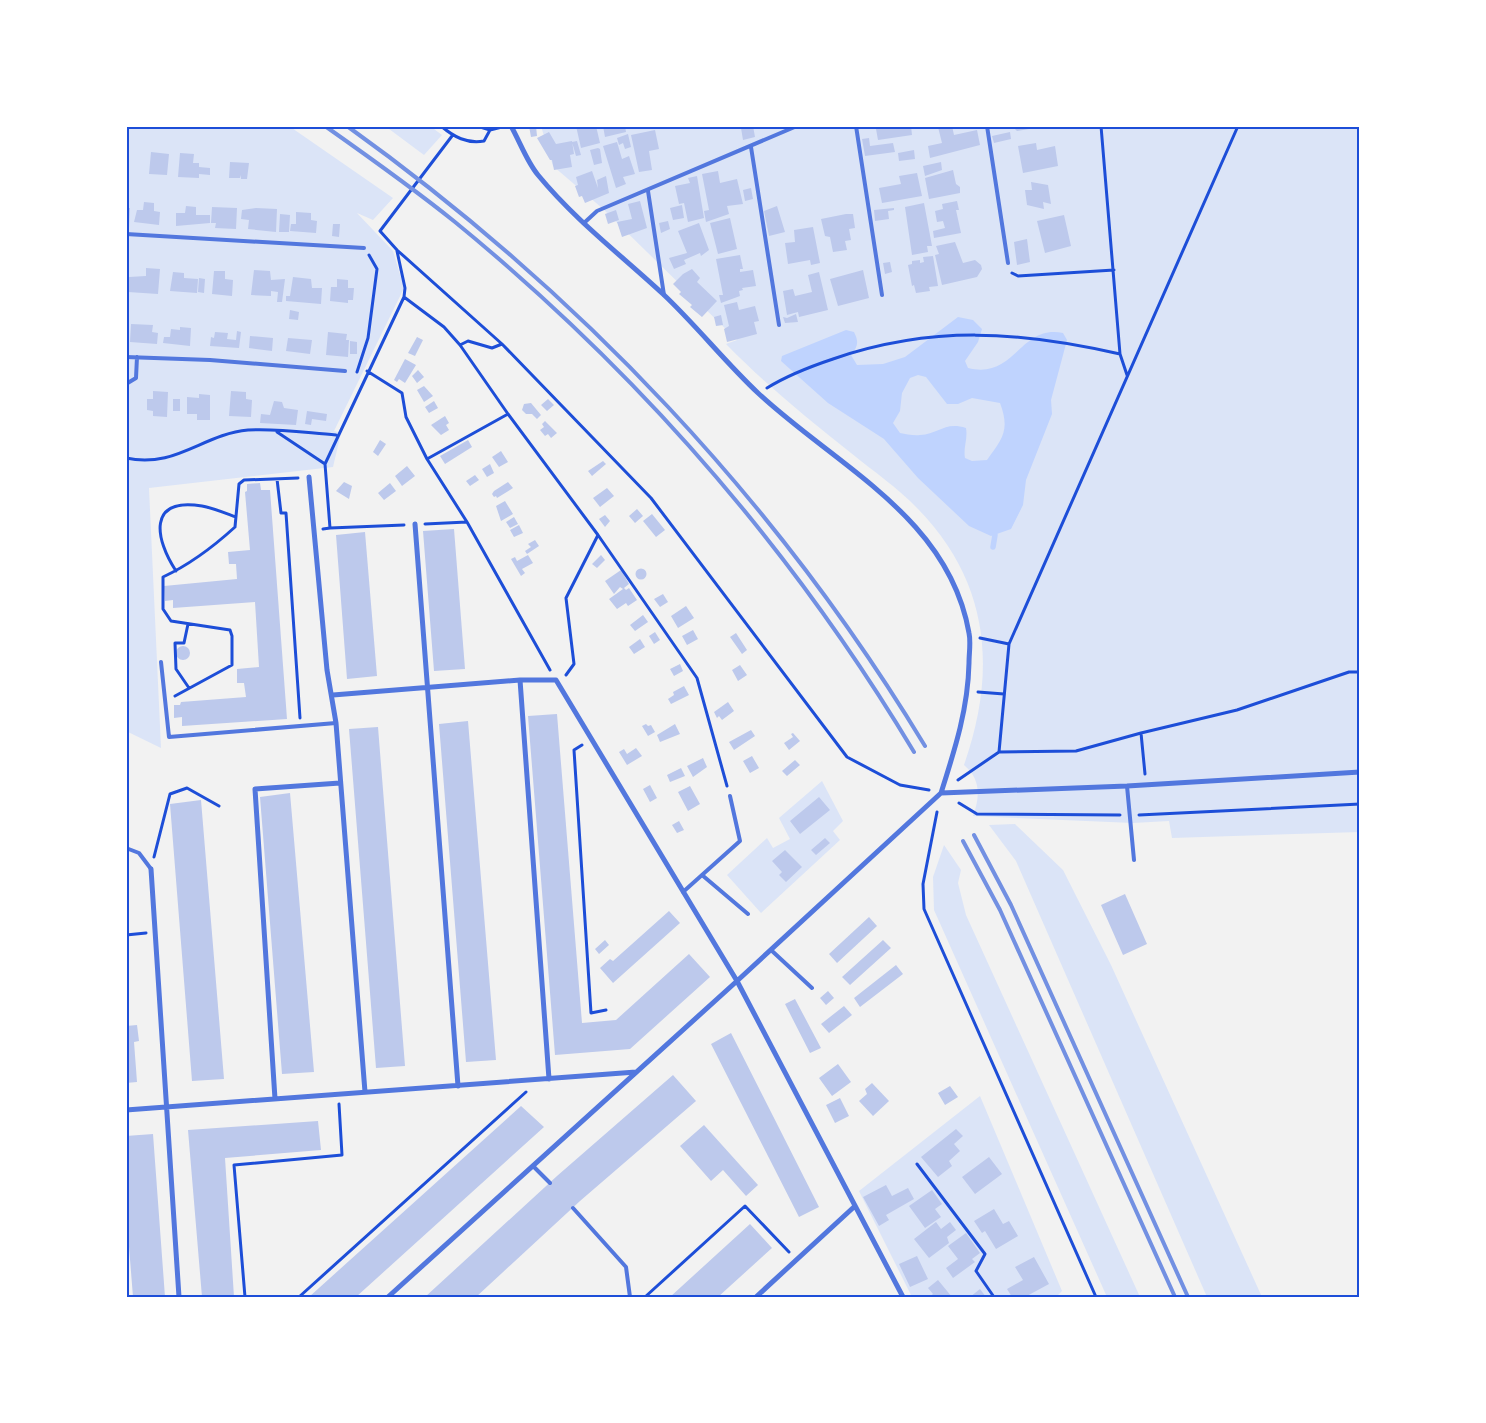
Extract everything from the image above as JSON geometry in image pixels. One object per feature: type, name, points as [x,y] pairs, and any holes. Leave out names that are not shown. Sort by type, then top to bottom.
[{"type":"street","points":[[388,1297],[771,950],[941,792],[959,738],[969,690],[970,634],[959,597],[943,563],[922,532],[897,506],[758,393],[664,295],[584,223],[537,174],[510,126]]},
{"type":"street","points":[[309,477],[327,670],[333,695],[336,723],[366,1092]]},
{"type":"street","points":[[415,524],[458,1086]]},
{"type":"street","points":[[333,695],[428,686],[520,680],[556,680],[737,981],[903,1297]]},
{"type":"street","points":[[520,680],[549,1079]]},
{"type":"street","points":[[941,792],[1127,786],[1360,772]]},
{"type":"street","points":[[275,1099],[255,789],[340,783]]},
{"type":"street","points":[[151,869],[179,1297]]},
{"type":"street","points":[[126,1110],[636,1072]]},
{"type":"street","points":[[756,1297],[855,1206]]},
{"type":"lane","points":[[584,223],[598,210],[751,148],[797,126]]},
{"type":"lane","points":[[856,126],[882,295]]},
{"type":"lane","points":[[986,126],[1008,263]]},
{"type":"lane","points":[[751,148],[779,325]]},
{"type":"lane","points":[[648,191],[664,295]]},
{"type":"lane","points":[[126,234],[364,248]]},
{"type":"lane","points":[[126,357],[210,360],[345,372]]},
{"type":"lane","points":[[126,384],[136,378],[137,357]]},
{"type":"lane","points":[[161,662],[169,737],[336,723]]},
{"type":"lane","points":[[1127,786],[1134,860]]},
{"type":"lane","points":[[683,892],[740,841],[730,796]]},
{"type":"lane","points":[[126,848],[139,853],[151,869]]},
{"type":"lane","points":[[702,875],[748,914]]},
{"type":"lane","points":[[771,950],[812,988]]},
{"type":"lane","points":[[533,1166],[550,1183]]},
{"type":"lane","points":[[573,1208],[626,1267],[630,1297]]},
{"type":"path","points":[[441,126],[452,136],[475,142],[484,141],[490,130]]},
{"type":"path","points":[[477,126],[490,130],[510,126]]},
{"type":"path","points":[[1101,126],[1120,354],[1127,376]]},
{"type":"path","points":[[999,752],[1009,644],[1238,126]]},
{"type":"path","points":[[452,136],[450,142],[380,231],[397,250],[502,344],[650,498],[847,757],[900,785],[941,792],[978,814],[1131,816],[1360,804]]},
{"type":"path","points":[[358,372],[368,338],[377,269],[364,248]]},
{"type":"path","points":[[330,528],[325,464],[336,435],[404,297],[405,288],[397,250]]},
{"type":"path","points":[[1008,263],[1013,274],[1018,276],[1114,270]]},
{"type":"path","points":[[404,297],[444,327],[460,345],[508,414],[598,535],[697,678],[730,796]]},
{"type":"path","points":[[758,393],[789,374],[857,350],[904,339],[928,336],[1024,336],[1077,344],[1120,354]]},
{"type":"path","points":[[460,345],[468,342],[492,348],[502,344]]},
{"type":"path","points":[[367,371],[402,393],[406,417],[427,459],[467,522],[558,684],[574,664],[566,598],[598,535]]},
{"type":"path","points":[[427,459],[508,414]]},
{"type":"path","points":[[126,458],[138,461],[164,460],[228,435],[247,430],[336,435]]},
{"type":"path","points":[[277,431],[325,464]]},
{"type":"path","points":[[165,699],[232,665],[232,636],[230,630],[171,621],[164,608],[163,577],[208,552],[235,527],[239,484],[244,480],[309,477],[325,470]]},
{"type":"path","points":[[277,479],[281,513],[286,513],[300,726]]},
{"type":"path","points":[[176,571],[164,551],[160,537],[160,522],[163,516],[173,508],[201,506],[236,517]]},
{"type":"path","points":[[315,530],[467,522]]},
{"type":"path","points":[[188,624],[184,643],[175,642],[176,669],[189,688]]},
{"type":"path","points":[[970,634],[1009,644]]},
{"type":"path","points":[[1096,1297],[924,909],[923,884],[941,792],[999,752],[1076,751],[1237,710],[1349,672],[1360,672]]},
{"type":"path","points":[[969,690],[1004,694]]},
{"type":"path","points":[[1141,733],[1146,785]]},
{"type":"path","points":[[591,739],[574,750],[591,1013],[606,1010]]},
{"type":"path","points":[[151,869],[170,794],[187,788],[219,806]]},
{"type":"path","points":[[126,930],[128,935],[155,932]]},
{"type":"path","points":[[299,1297],[540,1080]]},
{"type":"path","points":[[245,1297],[234,1165],[342,1155],[338,1095]]},
{"type":"path","points":[[917,1164],[985,1254],[976,1271],[994,1297]]},
{"type":"path","points":[[645,1297],[745,1206],[795,1260]]},
{"type":"shaded area","points":[[126,126],[289,126],[393,198],[373,220],[357,213],[393,251],[404,288],[334,431],[341,433],[333,467],[149,488],[161,748],[126,731]]},
{"type":"shaded area","points":[[385,126],[430,126],[442,135],[424,155]]},
{"type":"shaded area","points":[[541,126],[1360,126],[1360,832],[1172,838],[1169,821],[1133,823],[973,816],[978,795],[976,782],[970,770],[964,765],[981,696],[983,662],[980,629],[973,598],[960,567],[942,537],[902,494],[818,427],[726,344],[737,340],[602,208],[553,166]]},
{"type":"shaded area","points":[[822,781],[843,821],[833,831],[840,840],[761,913],[727,875],[767,838],[773,848],[790,839],[779,818]]},
{"type":"shaded area","points":[[1015,824],[1063,870],[1111,965],[1262,1297],[1207,1297],[1016,861],[989,825]]},
{"type":"shaded area","points":[[944,845],[961,870],[958,883],[966,915],[1140,1297],[1107,1297],[934,910],[933,877]]},
{"type":"shaded area","points":[[980,1096],[1062,1291],[1056,1297],[912,1297],[859,1191]]},
{"type":"water","points":[[958,317],[973,320],[982,329],[978,342],[965,361],[968,368],[984,370],[997,366],[1037,336],[1048,332],[1063,333],[1067,340],[1051,400],[1052,414],[1026,480],[1023,505],[1011,529],[991,536],[969,526],[918,478],[884,439],[828,403],[781,361],[782,356],[846,330],[854,332],[857,339],[856,346],[851,355],[857,365],[883,364],[905,357]],"holes":[[[918,375],[926,377],[947,404],[958,404],[972,398],[1000,403],[1004,420],[1003,433],[987,460],[972,461],[965,458],[966,428],[953,426],[918,435],[900,433],[893,423],[900,411],[902,393],[910,378]]]},
{"type":"building","points":[[529,126],[536,126],[537,136],[531,137]]},
{"type":"building","points":[[576,126],[596,126],[600,143],[581,148]]},
{"type":"building","points":[[603,126],[625,126],[626,132],[605,137]]},
{"type":"building","points":[[743,126],[753,126],[755,137],[743,140],[741,128]]},
{"type":"building","points":[[884,126],[911,126],[912,135],[878,140],[876,129]]},
{"type":"building","points":[[952,126],[954,135],[977,130],[980,145],[930,158],[928,146],[942,143],[938,127]]},
{"type":"building","points":[[1012,126],[1041,126],[1041,127],[1017,131]]},
{"type":"building","points":[[655,130],[659,149],[649,151],[652,170],[639,172],[631,135]]},
{"type":"building","points":[[549,132],[556,144],[572,141],[574,154],[570,155],[572,167],[554,170],[552,160],[550,160],[537,138]]},
{"type":"building","points":[[1010,132],[1011,139],[994,143],[992,136]]},
{"type":"building","points":[[628,134],[631,147],[625,149],[623,143],[619,145],[617,138]]},
{"type":"building","points":[[869,138],[870,146],[893,143],[895,152],[865,156],[862,139]]},
{"type":"building","points":[[577,141],[581,155],[576,156],[572,142]]},
{"type":"building","points":[[617,142],[622,159],[629,156],[635,174],[623,177],[626,184],[616,188],[603,146]]},
{"type":"building","points":[[1036,143],[1037,150],[1055,146],[1058,166],[1023,173],[1018,146]]},
{"type":"building","points":[[600,149],[602,163],[594,165],[590,150]]},
{"type":"building","points":[[914,150],[915,159],[899,161],[898,153]]},
{"type":"building","points":[[151,152],[169,154],[167,175],[149,174]]},
{"type":"building","points":[[180,153],[194,154],[193,163],[199,163],[199,167],[210,168],[210,175],[199,174],[199,178],[178,177]]},
{"type":"building","points":[[230,162],[249,163],[247,179],[241,179],[241,175],[240,178],[229,178]]},
{"type":"building","points":[[941,162],[942,170],[925,176],[923,166]]},
{"type":"building","points":[[953,170],[956,184],[960,187],[960,193],[929,199],[925,178]]},
{"type":"building","points":[[592,171],[598,188],[597,180],[606,176],[609,193],[585,203],[582,196],[579,197],[575,186],[578,185],[576,177]]},
{"type":"building","points":[[718,171],[720,183],[737,179],[743,204],[727,206],[729,214],[706,222],[704,211],[709,210],[702,174]]},
{"type":"building","points":[[917,173],[922,196],[882,203],[879,188],[901,184],[899,176]]},
{"type":"building","points":[[697,176],[704,218],[688,222],[684,203],[679,204],[675,186],[690,183],[688,178]]},
{"type":"building","points":[[1031,182],[1048,185],[1051,204],[1043,202],[1044,209],[1027,205],[1025,190],[1032,190]]},
{"type":"building","points":[[751,188],[753,199],[745,201],[743,190]]},
{"type":"building","points":[[640,201],[647,228],[622,237],[617,222],[632,219],[628,204]]},
{"type":"building","points":[[957,201],[959,210],[956,210],[961,233],[934,238],[933,231],[945,228],[943,221],[937,222],[935,211],[943,209],[942,204]]},
{"type":"building","points":[[144,202],[154,203],[154,211],[160,212],[159,225],[134,222],[137,210],[143,210]]},
{"type":"building","points":[[924,203],[932,246],[927,246],[928,252],[912,255],[905,207]]},
{"type":"building","points":[[682,205],[684,218],[673,220],[670,208]]},
{"type":"building","points":[[186,206],[196,207],[196,215],[210,215],[210,223],[176,226],[176,213],[185,213]]},
{"type":"building","points":[[777,206],[785,232],[769,236],[764,211]]},
{"type":"building","points":[[212,207],[237,208],[236,229],[215,228],[216,223],[211,223]]},
{"type":"building","points":[[126,208],[130,208],[129,228],[126,228]]},
{"type":"building","points":[[256,208],[277,209],[276,232],[248,229],[249,220],[241,219],[242,210]]},
{"type":"building","points":[[894,208],[894,210],[888,211],[889,219],[875,221],[874,210]]},
{"type":"building","points":[[616,210],[619,220],[608,224],[605,214]]},
{"type":"building","points":[[296,212],[311,213],[311,220],[317,221],[316,233],[290,231],[291,224],[296,224]]},
{"type":"building","points":[[280,214],[290,215],[289,232],[279,232]]},
{"type":"building","points":[[853,214],[855,228],[849,229],[851,240],[845,241],[847,250],[833,252],[830,237],[825,236],[821,219]]},
{"type":"building","points":[[1064,215],[1071,246],[1045,253],[1037,221]]},
{"type":"building","points":[[730,218],[737,249],[718,254],[710,223]]},
{"type":"building","points":[[668,221],[670,229],[661,233],[659,223]]},
{"type":"building","points":[[699,223],[709,250],[701,256],[700,253],[684,260],[686,264],[674,269],[669,258],[687,253],[678,231]]},
{"type":"building","points":[[333,224],[340,224],[339,237],[332,236]]},
{"type":"building","points":[[813,227],[820,263],[811,265],[810,260],[788,264],[785,243],[795,242],[794,230]]},
{"type":"building","points":[[1027,239],[1030,262],[1017,265],[1014,242]]},
{"type":"building","points":[[955,242],[963,263],[975,260],[981,265],[982,269],[977,277],[942,285],[935,255],[939,254],[936,246]]},
{"type":"building","points":[[740,255],[743,269],[740,269],[740,272],[753,270],[756,286],[742,288],[743,290],[739,291],[740,296],[721,303],[719,295],[723,295],[716,259]]},
{"type":"building","points":[[933,256],[938,286],[929,287],[930,291],[916,293],[914,285],[912,286],[908,265],[912,264],[912,261],[920,260],[920,263],[924,262],[923,257]]},
{"type":"building","points":[[890,262],[892,272],[885,274],[883,263]]},
{"type":"building","points":[[146,268],[160,269],[158,294],[128,292],[129,277],[146,276]]},
{"type":"building","points":[[692,269],[700,278],[697,282],[717,301],[702,317],[690,307],[692,305],[679,294],[681,292],[673,284],[683,274]]},
{"type":"building","points":[[254,270],[270,271],[271,280],[285,279],[282,302],[277,302],[278,292],[271,291],[271,296],[251,295]]},
{"type":"building","points":[[863,270],[869,298],[838,306],[830,279]]},
{"type":"building","points":[[214,271],[225,271],[225,279],[233,280],[232,296],[212,294]]},
{"type":"building","points":[[173,272],[184,273],[184,278],[198,279],[197,293],[170,291]]},
{"type":"building","points":[[819,272],[828,310],[799,317],[798,312],[787,315],[783,291],[793,289],[795,296],[812,292],[808,275]]},
{"type":"building","points":[[293,277],[311,279],[312,288],[322,288],[321,304],[286,301],[286,296],[290,296]]},
{"type":"building","points":[[199,278],[205,279],[204,293],[198,292]]},
{"type":"building","points":[[337,279],[348,280],[348,288],[354,288],[353,300],[348,300],[348,303],[330,301],[331,287],[337,287]]},
{"type":"building","points":[[737,302],[739,310],[755,306],[759,321],[754,322],[757,334],[727,342],[724,329],[729,326],[724,305]]},
{"type":"building","points":[[290,310],[299,312],[298,320],[289,319]]},
{"type":"building","points":[[796,314],[798,322],[785,323],[783,317],[787,318]]},
{"type":"building","points":[[721,315],[723,325],[716,326],[714,317]]},
{"type":"building","points":[[131,324],[153,325],[152,332],[158,333],[157,344],[130,342]]},
{"type":"building","points":[[180,327],[191,328],[190,346],[163,343],[164,337],[170,337],[171,329],[180,330]]},
{"type":"building","points":[[237,331],[241,332],[239,348],[210,346],[211,337],[214,338],[215,332],[228,333],[227,339],[236,340]]},
{"type":"building","points":[[328,332],[347,334],[346,340],[349,340],[348,357],[326,355]]},
{"type":"building","points":[[250,336],[273,338],[272,351],[249,348]]},
{"type":"building","points":[[417,337],[423,340],[415,356],[408,353]]},
{"type":"building","points":[[288,338],[312,340],[310,354],[286,351]]},
{"type":"building","points":[[350,341],[357,342],[357,354],[350,354]]},
{"type":"building","points":[[405,359],[416,365],[405,383],[399,379],[397,382],[394,380]]},
{"type":"building","points":[[418,370],[424,377],[417,383],[412,376]]},
{"type":"building","points":[[424,386],[433,396],[424,402],[417,390]]},
{"type":"building","points":[[153,391],[168,392],[167,417],[153,416],[153,411],[147,410],[147,399],[153,399]]},
{"type":"building","points":[[231,391],[246,392],[246,399],[252,400],[251,417],[229,416]]},
{"type":"building","points":[[199,394],[210,395],[210,420],[197,420],[197,414],[187,414],[187,397],[199,398]]},
{"type":"building","points":[[173,399],[180,399],[180,411],[173,411]]},
{"type":"building","points":[[548,399],[554,405],[547,411],[541,405]]},
{"type":"building","points":[[274,401],[282,402],[284,408],[298,410],[296,425],[260,423],[261,414],[270,415]]},
{"type":"building","points":[[434,401],[438,408],[429,413],[425,407]]},
{"type":"building","points":[[531,403],[541,415],[537,419],[532,414],[526,414],[522,410],[524,404]]},
{"type":"building","points":[[307,411],[327,414],[326,421],[312,419],[311,425],[305,424]]},
{"type":"building","points":[[445,416],[449,423],[446,425],[449,430],[441,435],[431,425]]},
{"type":"building","points":[[545,421],[557,433],[551,438],[548,434],[545,436],[540,430],[544,427],[542,424]]},
{"type":"building","points":[[380,440],[386,444],[378,456],[373,452]]},
{"type":"building","points":[[468,440],[472,447],[445,464],[440,456]]},
{"type":"building","points":[[501,451],[508,462],[499,467],[492,457]]},
{"type":"building","points":[[603,461],[606,464],[592,476],[588,471]]},
{"type":"building","points":[[490,464],[494,473],[487,477],[482,469]]},
{"type":"building","points":[[407,466],[415,476],[402,486],[395,476]]},
{"type":"building","points":[[475,475],[479,480],[470,486],[466,481]]},
{"type":"building","points":[[344,482],[352,486],[349,499],[336,491]]},
{"type":"building","points":[[508,482],[513,488],[497,498],[496,496],[494,497],[492,494],[494,491]]},
{"type":"building","points":[[260,483],[261,490],[270,490],[287,719],[182,726],[182,717],[174,718],[174,705],[180,705],[181,702],[246,697],[244,683],[237,683],[237,669],[259,667],[255,602],[173,608],[173,600],[165,601],[164,586],[237,579],[236,564],[229,564],[228,552],[250,550],[245,492],[247,491],[247,484]]},
{"type":"building","points":[[390,483],[396,491],[384,500],[378,493]]},
{"type":"building","points":[[607,488],[614,496],[600,507],[593,498]]},
{"type":"building","points":[[505,501],[513,514],[501,521],[496,506]]},
{"type":"building","points":[[637,509],[643,516],[635,523],[629,516]]},
{"type":"building","points":[[652,514],[665,530],[656,537],[643,521]]},
{"type":"building","points":[[605,515],[610,521],[605,527],[599,519]]},
{"type":"building","points":[[514,517],[518,524],[510,528],[506,522]]},
{"type":"building","points":[[519,525],[523,533],[514,537],[510,530]]},
{"type":"building","points":[[454,529],[465,669],[434,671],[423,531]]},
{"type":"building","points":[[365,532],[377,676],[347,679],[336,535]]},
{"type":"building","points":[[535,540],[539,546],[527,554],[525,551],[531,547],[528,544]]},
{"type":"building","points":[[528,555],[533,563],[522,569],[525,573],[521,576],[511,559],[515,557],[517,561]]},
{"type":"building","points":[[601,555],[605,560],[597,568],[592,564]]},
{"type":"building","points":[[641,568],[647,574],[641,580],[635,574]]},
{"type":"building","points":[[621,570],[629,584],[624,588],[626,590],[629,588],[637,600],[628,606],[626,603],[617,609],[609,599],[623,589],[620,587],[614,594],[605,581]]},
{"type":"building","points":[[663,594],[668,602],[660,607],[654,599]]},
{"type":"building","points":[[686,606],[694,618],[678,628],[671,616]]},
{"type":"building","points":[[643,615],[648,622],[635,631],[630,625]]},
{"type":"building","points":[[693,630],[698,639],[687,645],[682,636]]},
{"type":"building","points":[[655,632],[660,640],[654,644],[649,636]]},
{"type":"building","points":[[736,633],[747,650],[742,654],[730,637]]},
{"type":"building","points":[[640,639],[645,647],[634,654],[629,647]]},
{"type":"building","points":[[183,646],[188,648],[190,653],[188,658],[183,660],[178,658],[176,653],[178,648]]},
{"type":"building","points":[[680,664],[683,671],[674,676],[670,669]]},
{"type":"building","points":[[740,665],[747,675],[738,681],[732,670]]},
{"type":"building","points":[[684,686],[689,695],[671,704],[668,699],[674,695],[673,692]]},
{"type":"building","points":[[728,702],[734,711],[722,720],[719,716],[717,718],[714,712]]},
{"type":"building","points":[[557,714],[582,1023],[616,1020],[689,954],[710,977],[630,1049],[555,1055],[528,716]]},
{"type":"building","points":[[468,721],[496,1060],[466,1062],[439,724]]},
{"type":"building","points":[[646,724],[648,726],[651,725],[655,732],[648,736],[642,726]]},
{"type":"building","points":[[675,724],[680,734],[660,742],[657,735]]},
{"type":"building","points":[[378,727],[405,1066],[376,1068],[349,729]]},
{"type":"building","points":[[751,730],[755,736],[734,750],[729,742]]},
{"type":"building","points":[[793,733],[800,741],[789,750],[784,743],[793,737],[791,734]]},
{"type":"building","points":[[636,748],[642,756],[627,765],[619,752],[624,749],[627,754]]},
{"type":"building","points":[[752,756],[759,768],[750,773],[743,761]]},
{"type":"building","points":[[703,758],[707,767],[693,777],[687,766]]},
{"type":"building","points":[[795,760],[800,765],[787,776],[782,771]]},
{"type":"building","points":[[681,768],[685,776],[670,782],[667,775]]},
{"type":"building","points":[[650,785],[657,798],[650,802],[643,789]]},
{"type":"building","points":[[690,786],[700,804],[688,811],[678,792]]},
{"type":"building","points":[[290,793],[314,1072],[282,1074],[260,797]]},
{"type":"building","points":[[819,797],[830,810],[800,834],[790,821]]},
{"type":"building","points":[[201,800],[224,1079],[192,1081],[170,804]]},
{"type":"building","points":[[679,821],[684,830],[677,833],[672,825]]},
{"type":"building","points":[[825,838],[830,843],[816,855],[811,850]]},
{"type":"building","points":[[785,850],[802,867],[786,882],[779,875],[782,872],[772,861]]},
{"type":"building","points":[[1125,894],[1147,944],[1123,955],[1101,905]]},
{"type":"building","points":[[669,911],[680,923],[613,983],[600,968],[610,959],[613,961]]},
{"type":"building","points":[[869,917],[877,926],[837,963],[829,954]]},
{"type":"building","points":[[605,940],[609,945],[599,954],[595,949]]},
{"type":"building","points":[[883,940],[891,948],[850,985],[842,977]]},
{"type":"building","points":[[896,965],[903,974],[860,1007],[854,998]]},
{"type":"building","points":[[828,991],[834,998],[826,1005],[820,998]]},
{"type":"building","points":[[795,999],[821,1048],[810,1053],[785,1004]]},
{"type":"building","points":[[844,1006],[852,1015],[829,1033],[821,1024]]},
{"type":"building","points":[[137,1025],[139,1041],[134,1042],[137,1082],[126,1083],[126,1026]]},
{"type":"building","points":[[731,1033],[819,1207],[799,1217],[711,1044]]},
{"type":"building","points":[[838,1064],[851,1082],[832,1096],[819,1078]]},
{"type":"building","points":[[673,1075],[696,1101],[580,1201],[476,1297],[425,1297],[557,1176]]},
{"type":"building","points":[[872,1083],[889,1101],[873,1116],[859,1101],[867,1094],[865,1089]]},
{"type":"building","points":[[950,1086],[958,1097],[945,1105],[938,1093]]},
{"type":"building","points":[[840,1098],[849,1116],[835,1123],[826,1105]]},
{"type":"building","points":[[521,1106],[544,1127],[356,1297],[309,1297]]},
{"type":"building","points":[[318,1121],[321,1150],[225,1158],[234,1297],[202,1297],[188,1130]]},
{"type":"building","points":[[704,1125],[758,1185],[746,1196],[723,1170],[711,1181],[680,1146]]},
{"type":"building","points":[[956,1129],[963,1136],[954,1144],[960,1151],[949,1161],[952,1166],[938,1177],[921,1157]]},
{"type":"building","points":[[153,1134],[165,1297],[133,1297],[126,1209],[126,1136]]},
{"type":"building","points":[[989,1157],[1002,1174],[975,1194],[962,1177]]},
{"type":"building","points":[[886,1185],[892,1196],[908,1188],[914,1199],[886,1215],[889,1220],[879,1226],[863,1197]]},
{"type":"building","points":[[932,1190],[942,1204],[935,1209],[941,1217],[925,1228],[909,1206]]},
{"type":"building","points":[[994,1209],[1003,1224],[1009,1221],[1018,1236],[996,1249],[985,1231],[982,1233],[974,1221]]},
{"type":"building","points":[[936,1222],[941,1229],[950,1222],[956,1230],[947,1237],[949,1243],[929,1258],[914,1239]]},
{"type":"building","points":[[750,1224],[772,1248],[718,1297],[670,1297]]},
{"type":"building","points":[[966,1233],[980,1253],[972,1259],[975,1262],[953,1278],[946,1268],[958,1259],[948,1246]]},
{"type":"building","points":[[917,1256],[928,1279],[910,1287],[899,1264]]},
{"type":"building","points":[[1034,1257],[1049,1284],[1025,1297],[1012,1297],[1007,1289],[1023,1280],[1015,1267]]},
{"type":"building","points":[[938,1280],[952,1297],[929,1297],[933,1294],[928,1288]]},
{"type":"building","points":[[980,1289],[986,1297],[970,1297]]},
{"type":"waterway","points":[[993,547],[995,535]]},
{"type":"railway","points":[[325,126],[455,222],[522,279],[586,339],[648,402],[707,467],[764,535],[817,605],[867,677],[914,752]]},
{"type":"railway","points":[[347,126],[433,191],[515,259],[593,331],[668,407],[739,486],[805,569],[867,656],[925,746]]},
{"type":"railway","points":[[974,835],[1011,905],[1188,1297]]},
{"type":"railway","points":[[963,841],[1000,910],[1175,1297]]}]
